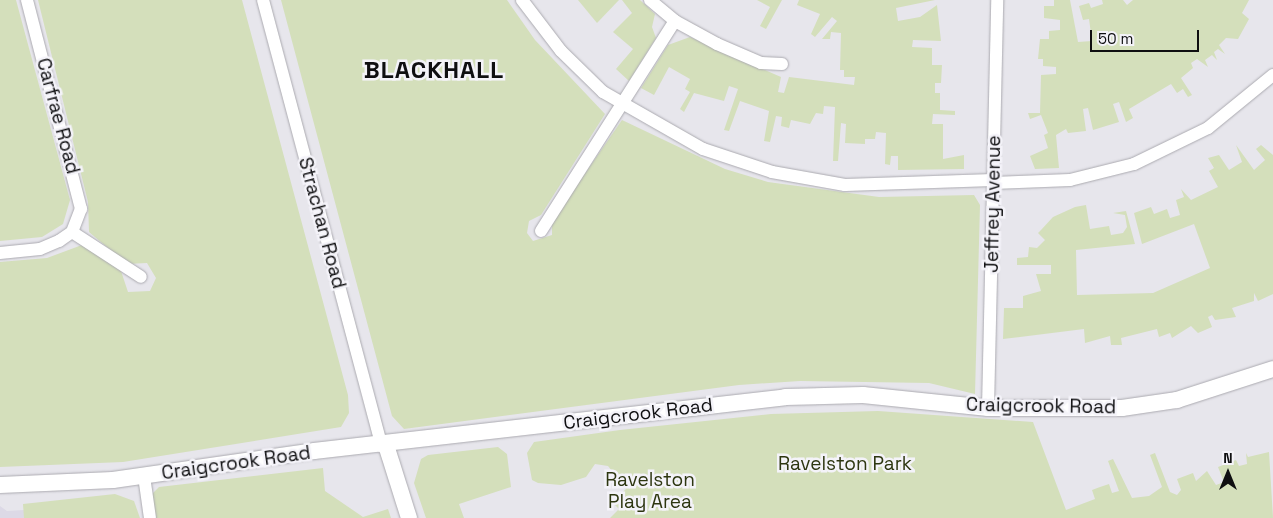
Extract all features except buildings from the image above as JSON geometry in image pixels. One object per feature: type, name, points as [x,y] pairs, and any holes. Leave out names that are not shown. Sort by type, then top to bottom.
[{"type":"street","name":"Carfrae Road","points":[[27,0],[80,198],[80,217],[72,232]]},
{"type":"street","name":"Strachan Road","points":[[263,0],[384,445]]},
{"type":"street","points":[[522,0],[560,51],[621,105],[703,149],[808,180],[886,187],[1070,180],[1134,164],[1208,128],[1273,75]]},
{"type":"street","points":[[650,0],[675,21],[745,58],[782,64]]},
{"type":"street","name":"Jeffrey Avenue","points":[[988,408],[997,0]]},
{"type":"street","points":[[541,231],[675,21]]},
{"type":"street","points":[[0,253],[40,249],[72,232],[141,277]]},
{"type":"street","name":"Craigcrook Road","points":[[0,485],[144,476],[785,397],[863,395],[988,408],[1151,405],[1209,392],[1273,369]]},
{"type":"street","points":[[384,445],[408,518]]},
{"type":"street","points":[[144,476],[150,518]]},
{"type":"shaded area","points":[[0,506],[7,511],[24,510],[24,518],[0,518]]},
{"type":"green space","points":[[0,0],[16,0],[70,200],[63,224],[42,237],[0,241]]},
{"type":"green space","points":[[38,0],[242,0],[348,395],[349,413],[341,427],[123,462],[0,467],[0,262],[47,258],[82,245],[121,271],[128,292],[150,291],[156,278],[147,263],[127,264],[89,232],[88,202]]},
{"type":"green space","points":[[281,0],[507,0],[535,40],[605,114],[541,215],[529,221],[527,233],[533,241],[552,235],[552,221],[622,120],[725,169],[768,182],[879,197],[974,195],[980,205],[975,394],[929,383],[800,381],[739,385],[404,429],[392,416]]},
{"type":"green space","points":[[578,0],[619,0],[597,23]]},
{"type":"green space","points":[[622,0],[640,0],[655,14],[652,27],[656,38],[629,81],[616,69],[633,49],[613,32],[632,13]]},
{"type":"green space","points":[[757,0],[782,0],[766,29],[760,26],[770,7]]},
{"type":"green space","points":[[799,0],[935,0],[896,8],[898,21],[920,17],[937,5],[941,41],[913,40],[912,47],[932,48],[932,65],[942,65],[941,83],[935,83],[935,93],[940,93],[940,110],[955,111],[955,115],[933,114],[932,124],[943,124],[943,159],[964,155],[964,169],[898,170],[898,156],[891,156],[890,165],[885,164],[886,133],[876,132],[875,139],[865,139],[865,144],[845,143],[846,124],[841,123],[838,161],[833,161],[835,107],[824,106],[823,114],[816,113],[810,124],[791,120],[789,128],[781,126],[782,117],[776,116],[770,142],[764,141],[769,111],[740,101],[729,131],[724,130],[738,89],[729,86],[724,101],[694,93],[684,112],[680,109],[690,92],[685,89],[690,79],[669,67],[654,95],[641,88],[668,45],[690,37],[781,77],[778,92],[784,93],[789,77],[854,85],[855,77],[844,77],[844,70],[840,70],[841,33],[831,32],[830,39],[822,39],[837,21],[832,17],[815,37],[811,34],[820,14],[797,5]]},
{"type":"green space","points":[[1054,0],[1070,0],[1078,42],[1092,41],[1089,19],[1083,20],[1079,6],[1089,3],[1091,8],[1103,4],[1102,0],[1123,0],[1127,5],[1133,0],[1249,0],[1242,13],[1249,19],[1238,39],[1226,38],[1219,45],[1225,54],[1218,49],[1214,52],[1217,60],[1212,55],[1205,60],[1208,67],[1197,59],[1191,63],[1193,68],[1181,78],[1192,95],[1188,97],[1183,89],[1177,93],[1171,84],[1129,109],[1133,118],[1126,122],[1119,102],[1113,104],[1119,122],[1093,130],[1088,108],[1083,109],[1086,131],[1068,133],[1066,129],[1056,135],[1059,168],[1035,169],[1030,156],[1048,148],[1044,135],[1048,133],[1041,115],[1030,119],[1028,113],[1040,113],[1041,75],[1056,74],[1056,67],[1043,66],[1043,59],[1038,59],[1040,39],[1049,39],[1049,31],[1060,30],[1060,20],[1044,18],[1044,6],[1054,6]]},
{"type":"green space","points":[[1236,145],[1254,170],[1265,160],[1256,149],[1261,145],[1273,155],[1273,294],[1258,301],[1254,293],[1254,301],[1232,308],[1236,317],[1215,320],[1212,315],[1208,317],[1212,327],[1198,333],[1191,326],[1172,338],[1170,333],[1159,337],[1157,329],[1121,338],[1122,345],[1111,345],[1110,336],[1085,343],[1084,329],[1003,339],[1004,308],[1023,308],[1023,296],[1041,291],[1036,274],[1051,274],[1051,265],[1017,265],[1017,258],[1028,257],[1029,247],[1037,248],[1045,240],[1038,233],[1053,217],[1075,207],[1086,205],[1090,229],[1109,226],[1111,235],[1123,233],[1127,227],[1125,215],[1113,213],[1126,211],[1135,244],[1076,250],[1077,295],[1153,293],[1210,268],[1194,224],[1142,244],[1134,213],[1151,207],[1154,214],[1167,209],[1170,218],[1180,215],[1176,200],[1184,197],[1181,189],[1191,200],[1218,187],[1209,171],[1214,168],[1208,158],[1219,155],[1229,170],[1242,162]]},
{"type":"green space","name":"Ravelston Park","points":[[878,411],[1033,422],[1066,510],[1095,499],[1092,490],[1100,487],[1109,484],[1112,493],[1119,491],[1108,461],[1113,459],[1132,498],[1149,496],[1162,487],[1150,455],[1155,453],[1170,492],[1177,495],[1181,490],[1177,479],[1193,473],[1196,481],[1207,471],[1216,485],[1224,482],[1218,467],[1236,460],[1239,466],[1247,464],[1246,453],[1248,457],[1269,452],[1273,518],[610,518],[619,509],[612,502],[626,489],[608,466],[595,464],[586,477],[561,485],[538,483],[532,480],[527,453],[534,442],[620,430],[771,414]]},
{"type":"green space","points":[[498,447],[507,454],[511,487],[459,504],[464,518],[426,518],[414,483],[421,459],[428,455]]},
{"type":"green space","points":[[323,468],[325,491],[363,517],[388,509],[391,518],[152,518],[149,497],[159,487]]},
{"type":"green space","points":[[115,494],[134,501],[140,518],[24,518],[23,504]]},
{"type":"district","name":"BLACKHALL","points":[[434,70]]},
{"type":"park label","name":"Ravelston Play Area","points":[[650,491]]}]
